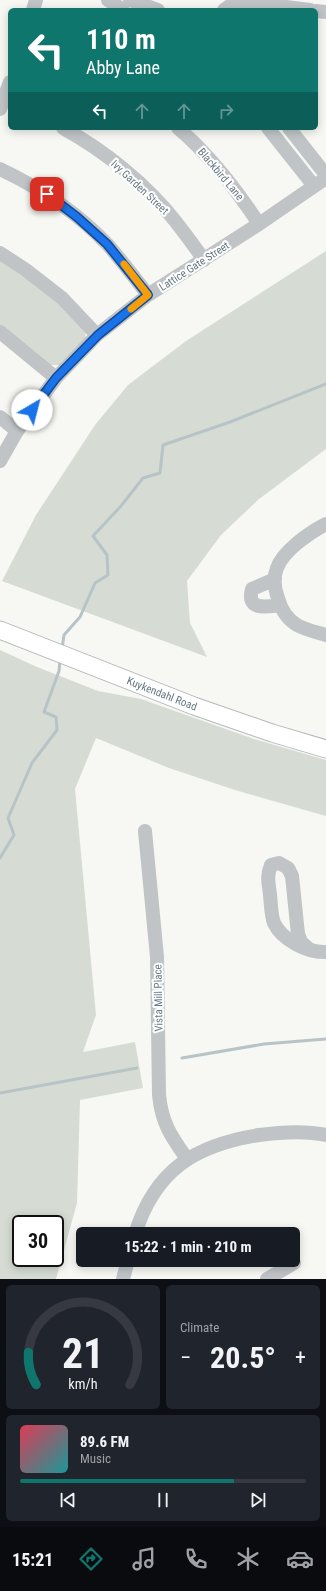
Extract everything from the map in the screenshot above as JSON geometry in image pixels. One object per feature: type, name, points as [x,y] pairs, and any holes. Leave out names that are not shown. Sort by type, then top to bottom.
[{"type":"main road","name":"Kuykendahl Road","points":[[0,630],[229,718],[326,749]]},
{"type":"street","points":[[108,0],[120,8]]},
{"type":"street","points":[[130,0],[152,8]]},
{"type":"street","points":[[227,8],[231,5],[254,3],[294,8]]},
{"type":"street","points":[[5,104],[8,91]]},
{"type":"street","name":"Ivy Garden Street","points":[[67,130],[82,138],[99,150],[149,192],[176,222],[204,260]]},
{"type":"street","name":"Blackbird Lane","points":[[180,130],[214,162],[241,196],[259,224]]},
{"type":"street","points":[[270,130],[314,186]]},
{"type":"street","points":[[291,130],[326,177]]},
{"type":"street","points":[[0,169],[47,194],[77,217],[107,244],[148,295]]},
{"type":"street","name":"Lattice Gate Street","points":[[0,461],[17,431],[56,378],[98,335],[148,295],[259,224],[326,177]]},
{"type":"street","points":[[0,252],[62,298],[98,335]]},
{"type":"street","points":[[0,332],[56,378]]},
{"type":"street","points":[[0,417],[17,431]]},
{"type":"street","points":[[326,524],[310,533],[282,559],[277,568],[275,579],[275,591],[281,610],[296,624],[306,629],[326,635]]},
{"type":"street","points":[[275,579],[252,589],[252,599],[258,606],[263,607],[280,604]]},
{"type":"street","name":"Vista Mill Place","points":[[145,831],[157,957],[159,1095],[161,1113],[167,1129],[187,1159]]},
{"type":"street","points":[[309,948],[301,942],[298,934],[292,876],[288,868],[279,863],[271,865],[267,874],[274,922],[283,936],[309,948],[326,952]]},
{"type":"street","points":[[137,1227],[153,1194],[170,1173],[187,1159],[217,1144],[239,1138],[298,1131],[326,1135]]},
{"type":"street","points":[[123,1279],[126,1267]]},
{"type":"street","points":[[267,1279],[287,1267]]},
{"type":"shaded area","points":[[326,251],[326,449],[259,499],[221,535],[187,581],[190,623],[207,657],[2,581],[36,515],[95,425],[128,385],[186,341]]},
{"type":"shaded area","points":[[0,257],[35,281],[86,330],[85,338],[60,365],[49,365],[0,325]]},
{"type":"shaded area","points":[[0,650],[37,667],[98,691],[141,699],[254,739],[326,760],[326,816],[235,790],[169,768],[96,738],[75,789],[96,1015],[83,1052],[135,1042],[143,1088],[80,1100],[77,1203],[64,1250],[64,1215],[12,1215],[12,1267],[59,1267],[56,1279],[0,1279]]},
{"type":"waterway","points":[[62,649],[64,635],[80,617],[95,583],[108,575],[107,555],[93,536],[121,506],[143,478],[160,473],[163,445],[230,422],[326,384]]},
{"type":"waterway","points":[[0,858],[14,835],[8,818],[32,763],[57,730],[56,717],[44,712],[59,671],[60,660]]},
{"type":"waterway","points":[[182,1058],[264,1044],[326,1039]]},
{"type":"waterway","points":[[0,1093],[137,1068]]},
{"type":"slow traffic","points":[[124,264],[148,295],[131,309]]},
{"type":"route","points":[[32,410],[56,378],[98,335],[148,295],[107,244],[77,217],[47,194]]}]
